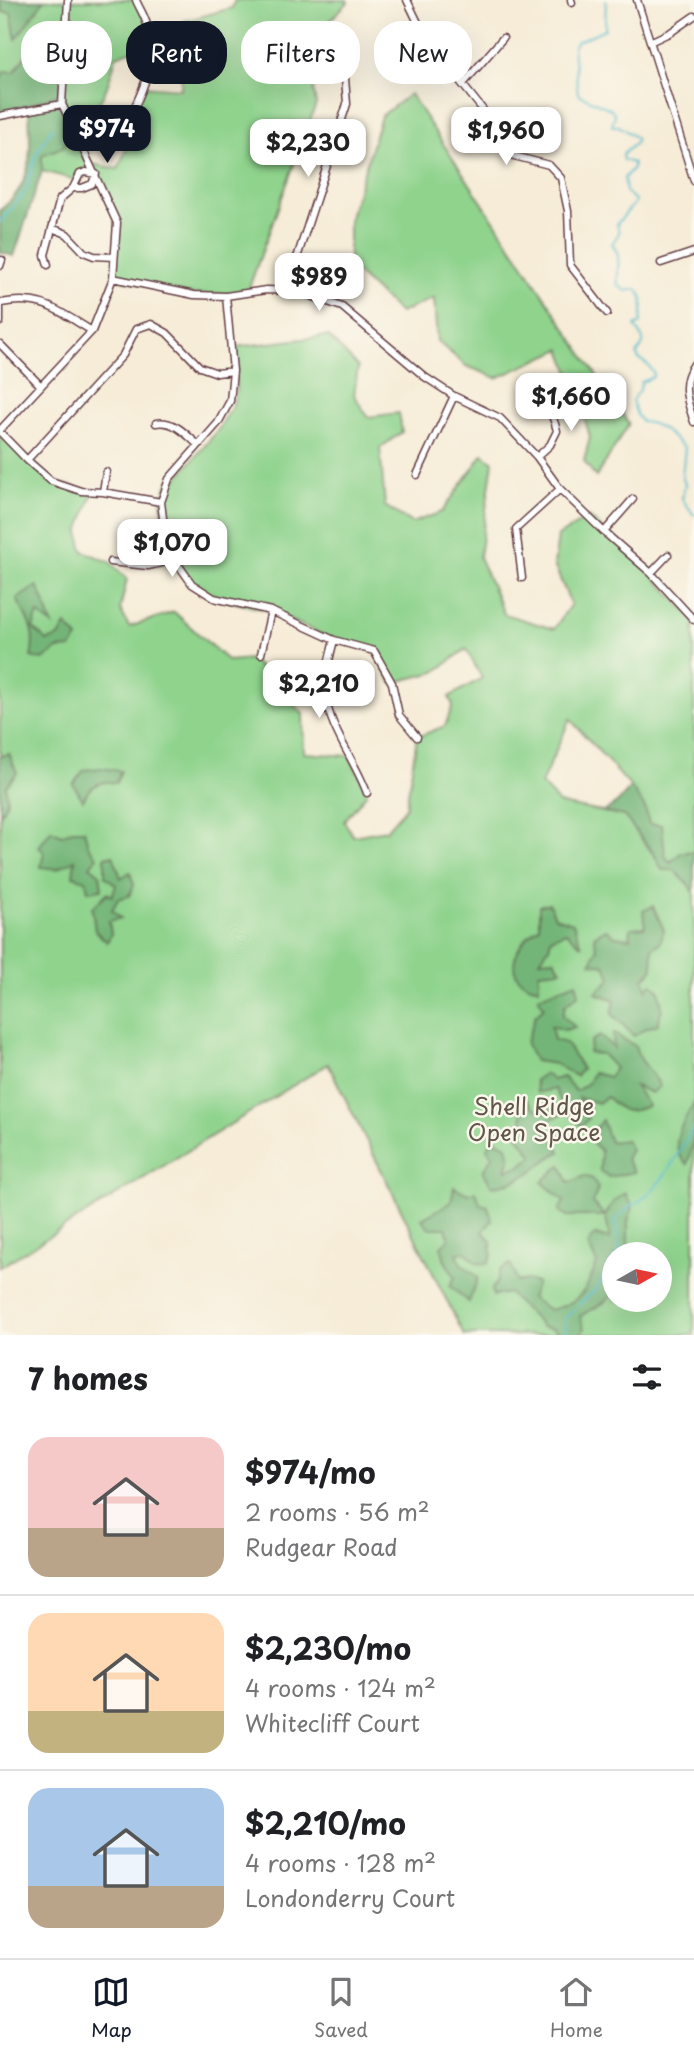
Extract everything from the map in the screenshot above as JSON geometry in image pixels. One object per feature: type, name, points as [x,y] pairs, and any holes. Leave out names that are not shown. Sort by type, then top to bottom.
[{"type":"street","points":[[68,0],[62,104],[117,223],[113,278],[92,331],[0,431],[26,460],[51,481],[81,491],[161,502]]},
{"type":"street","points":[[120,134],[139,101],[152,57],[148,25],[136,0]]},
{"type":"street","points":[[407,0],[417,21]]},
{"type":"street","points":[[637,0],[694,178]]},
{"type":"street","points":[[652,41],[694,16]]},
{"type":"street","points":[[472,74],[503,38]]},
{"type":"street","points":[[297,291],[295,264],[347,104],[345,84]]},
{"type":"street","points":[[463,84],[500,132],[514,156],[549,165],[561,178],[568,211],[570,265],[607,313]]},
{"type":"street","points":[[0,116],[62,104]]},
{"type":"street","points":[[48,265],[44,255],[60,199],[73,188],[80,174],[96,174]]},
{"type":"street","points":[[73,188],[92,184],[96,174]]},
{"type":"street","points":[[52,228],[67,234],[84,252],[94,256],[114,257]]},
{"type":"street","points":[[661,263],[694,252]]},
{"type":"street","points":[[113,278],[194,295],[226,296],[265,290],[297,291],[342,307],[425,377],[454,396],[500,418],[537,457],[560,489],[604,533],[651,573],[694,620]]},
{"type":"street","points":[[226,296],[233,387],[225,411],[169,479],[161,502],[165,534],[175,561],[192,584],[214,598],[271,611],[334,640],[374,650],[392,683],[399,715],[417,737]]},
{"type":"street","points":[[0,322],[0,303],[22,299],[47,305],[92,331]]},
{"type":"street","points":[[26,460],[123,355],[136,329],[151,324],[167,333],[200,367],[217,373],[233,371]]},
{"type":"street","points":[[0,344],[41,386]]},
{"type":"street","points":[[694,363],[685,379],[694,422]]},
{"type":"street","points":[[537,457],[550,445],[557,431],[555,418],[547,408],[546,394]]},
{"type":"street","points":[[417,475],[454,396]]},
{"type":"street","points":[[156,423],[174,425],[198,445]]},
{"type":"street","points":[[103,492],[106,472]]},
{"type":"street","points":[[522,578],[516,530],[560,489]]},
{"type":"street","points":[[604,533],[633,499]]},
{"type":"street","points":[[651,573],[668,555]]},
{"type":"street","points":[[110,562],[148,566],[175,561]]},
{"type":"street","points":[[261,654],[271,611]]},
{"type":"street","points":[[334,640],[325,694],[341,740],[360,773],[367,793]]},
{"type":"green space","points":[[0,0],[136,0],[146,21],[126,21],[126,52],[116,56],[112,71],[112,21],[21,21],[21,84],[108,84],[97,106],[74,130],[88,163],[118,169],[129,142],[120,134],[143,86],[181,89],[181,84],[227,84],[227,21],[184,21],[232,8],[235,0],[348,2],[330,21],[241,21],[241,84],[312,84],[316,104],[247,293],[194,295],[113,278],[117,223],[96,174],[86,172],[76,180],[42,171],[41,155],[63,147],[62,104],[0,116]]},
{"type":"green space","points":[[0,0],[44,0],[29,21],[21,21],[21,32],[16,39],[11,13],[3,12]]},
{"type":"green space","points":[[21,62],[21,84],[63,84],[63,92],[0,115],[0,80],[4,71],[14,72]]},
{"type":"green space","points":[[410,94],[629,424],[596,477],[584,461],[590,437],[561,349],[497,378],[466,366],[437,341],[434,298],[400,313],[349,266],[349,220],[381,116]]},
{"type":"green space","points":[[62,104],[74,130],[63,147],[42,155],[42,171],[14,256],[0,252],[0,210],[20,188],[28,164],[29,109]]},
{"type":"green space","name":"Shell Ridge Open Space","points":[[328,336],[358,367],[354,395],[368,417],[399,413],[402,432],[380,448],[385,506],[412,523],[442,512],[483,454],[493,462],[479,557],[504,614],[554,629],[571,604],[554,565],[558,536],[589,517],[651,573],[694,620],[694,1335],[464,1335],[328,1064],[0,1267],[0,432],[51,481],[93,492],[79,532],[83,551],[110,562],[127,579],[120,609],[129,627],[174,612],[228,661],[251,659],[303,714],[304,753],[350,756],[367,793],[344,821],[353,836],[386,830],[406,807],[417,737],[445,726],[453,705],[449,697],[482,678],[466,649],[435,672],[392,683],[373,651],[334,640],[271,611],[214,598],[192,584],[175,560],[165,534],[161,502],[169,479],[175,481],[218,430],[233,405],[236,391],[235,347]],"holes":[[[570,719],[631,787],[645,808],[653,854],[624,816],[560,804],[541,784]]]},
{"type":"green space","points":[[37,586],[52,625],[38,614],[33,628],[47,641],[59,637],[66,625],[78,638],[71,648],[58,649],[43,660],[31,657],[32,633],[17,599]]},
{"type":"green space","points":[[9,754],[17,773],[6,786],[7,801],[0,816],[0,756]]},
{"type":"green space","points":[[101,768],[121,771],[116,783],[96,785],[83,800],[73,784],[84,770]]},
{"type":"green space","points":[[631,787],[645,808],[649,824],[662,825],[665,856],[670,862],[681,853],[694,851],[694,894],[674,870],[662,870],[654,854],[624,816],[604,812],[618,802]]},
{"type":"green space","points":[[51,830],[62,835],[72,830],[84,830],[88,845],[97,857],[90,866],[100,874],[102,889],[88,891],[86,880],[73,876],[75,860],[57,869],[41,867],[44,852],[39,847]]},
{"type":"green space","points":[[113,855],[121,878],[130,872],[134,885],[129,896],[118,899],[112,910],[121,918],[109,921],[111,934],[107,942],[95,931],[92,908],[107,893],[112,896],[116,885],[105,876],[105,857]]},
{"type":"green space","points":[[549,903],[555,917],[573,923],[582,946],[566,932],[551,938],[549,947],[540,960],[554,959],[561,970],[539,972],[539,988],[526,984],[518,977],[515,960],[523,942],[539,927],[539,906]]},
{"type":"green space","points":[[653,906],[664,930],[660,943],[652,948],[653,969],[644,979],[647,990],[651,983],[659,990],[662,1008],[658,1024],[634,1036],[612,1014],[615,1000],[596,993],[611,978],[605,965],[591,963],[597,949],[594,936],[606,929],[615,936],[630,938],[631,928],[645,927],[643,911]]},
{"type":"green space","points":[[576,982],[579,994],[565,1005],[563,1016],[575,1027],[565,1030],[551,1026],[554,1040],[566,1043],[582,1069],[576,1076],[555,1064],[535,1061],[526,1044],[535,1016],[544,1007],[538,997]]},
{"type":"green space","name":"Shell Ridge Open Space","points":[[613,1033],[635,1046],[639,1057],[660,1086],[652,1093],[635,1086],[648,1106],[625,1111],[607,1097],[598,1103],[579,1098],[588,1119],[581,1126],[567,1112],[541,1127],[554,1138],[560,1152],[521,1178],[492,1186],[483,1171],[493,1156],[487,1149],[493,1139],[507,1146],[510,1158],[506,1170],[520,1166],[533,1156],[517,1134],[524,1129],[520,1100],[526,1099],[534,1108],[545,1112],[562,1105],[555,1089],[537,1093],[535,1080],[545,1074],[553,1080],[563,1077],[576,1091],[588,1083],[593,1073],[609,1077],[615,1068],[602,1054],[589,1053],[591,1041],[600,1036],[614,1048]]},
{"type":"green space","points":[[694,1102],[694,1126],[687,1164],[681,1157],[677,1142],[681,1126]]},
{"type":"green space","points":[[602,1120],[610,1142],[626,1140],[631,1150],[626,1159],[634,1172],[609,1177],[600,1171],[601,1151],[588,1138]]},
{"type":"green space","points":[[561,1165],[569,1183],[584,1176],[593,1179],[598,1188],[593,1203],[605,1216],[567,1216],[559,1211],[564,1201],[542,1182]]},
{"type":"green space","points":[[454,1187],[468,1194],[476,1191],[480,1204],[488,1206],[492,1220],[483,1232],[491,1241],[492,1255],[488,1264],[477,1263],[466,1252],[457,1253],[461,1264],[478,1277],[469,1302],[450,1286],[455,1277],[445,1261],[441,1246],[449,1239],[446,1228],[429,1228],[422,1219],[451,1202]]},
{"type":"green space","points":[[625,1193],[633,1207],[628,1221],[628,1242],[602,1242],[602,1304],[580,1316],[584,1328],[581,1335],[559,1335],[554,1329],[542,1327],[509,1293],[493,1296],[492,1289],[500,1270],[511,1264],[517,1282],[527,1280],[537,1283],[531,1298],[550,1310],[569,1304],[586,1288],[597,1263],[588,1245],[595,1235],[609,1239],[606,1216],[613,1202]]},
{"type":"waterway","points":[[606,0],[605,29],[576,42],[573,48],[578,94],[612,110],[615,114],[612,126],[619,126],[636,138],[636,142],[622,155],[623,160],[633,163],[633,168],[624,178],[626,192],[636,201],[617,224],[619,233],[612,244],[618,258],[618,285],[626,291],[637,289],[642,297],[641,323],[635,326],[643,345],[637,353],[638,358],[649,366],[654,374],[652,378],[641,382],[640,390],[632,400],[642,422],[660,428],[685,448],[682,476],[685,484],[682,499],[694,515]]},
{"type":"waterway","points":[[0,222],[26,191],[37,152],[52,128]]},
{"type":"waterway","points":[[618,1242],[616,1220],[660,1181],[694,1127]]},
{"type":"waterway","points":[[565,1335],[566,1317],[598,1287],[602,1280]]}]
